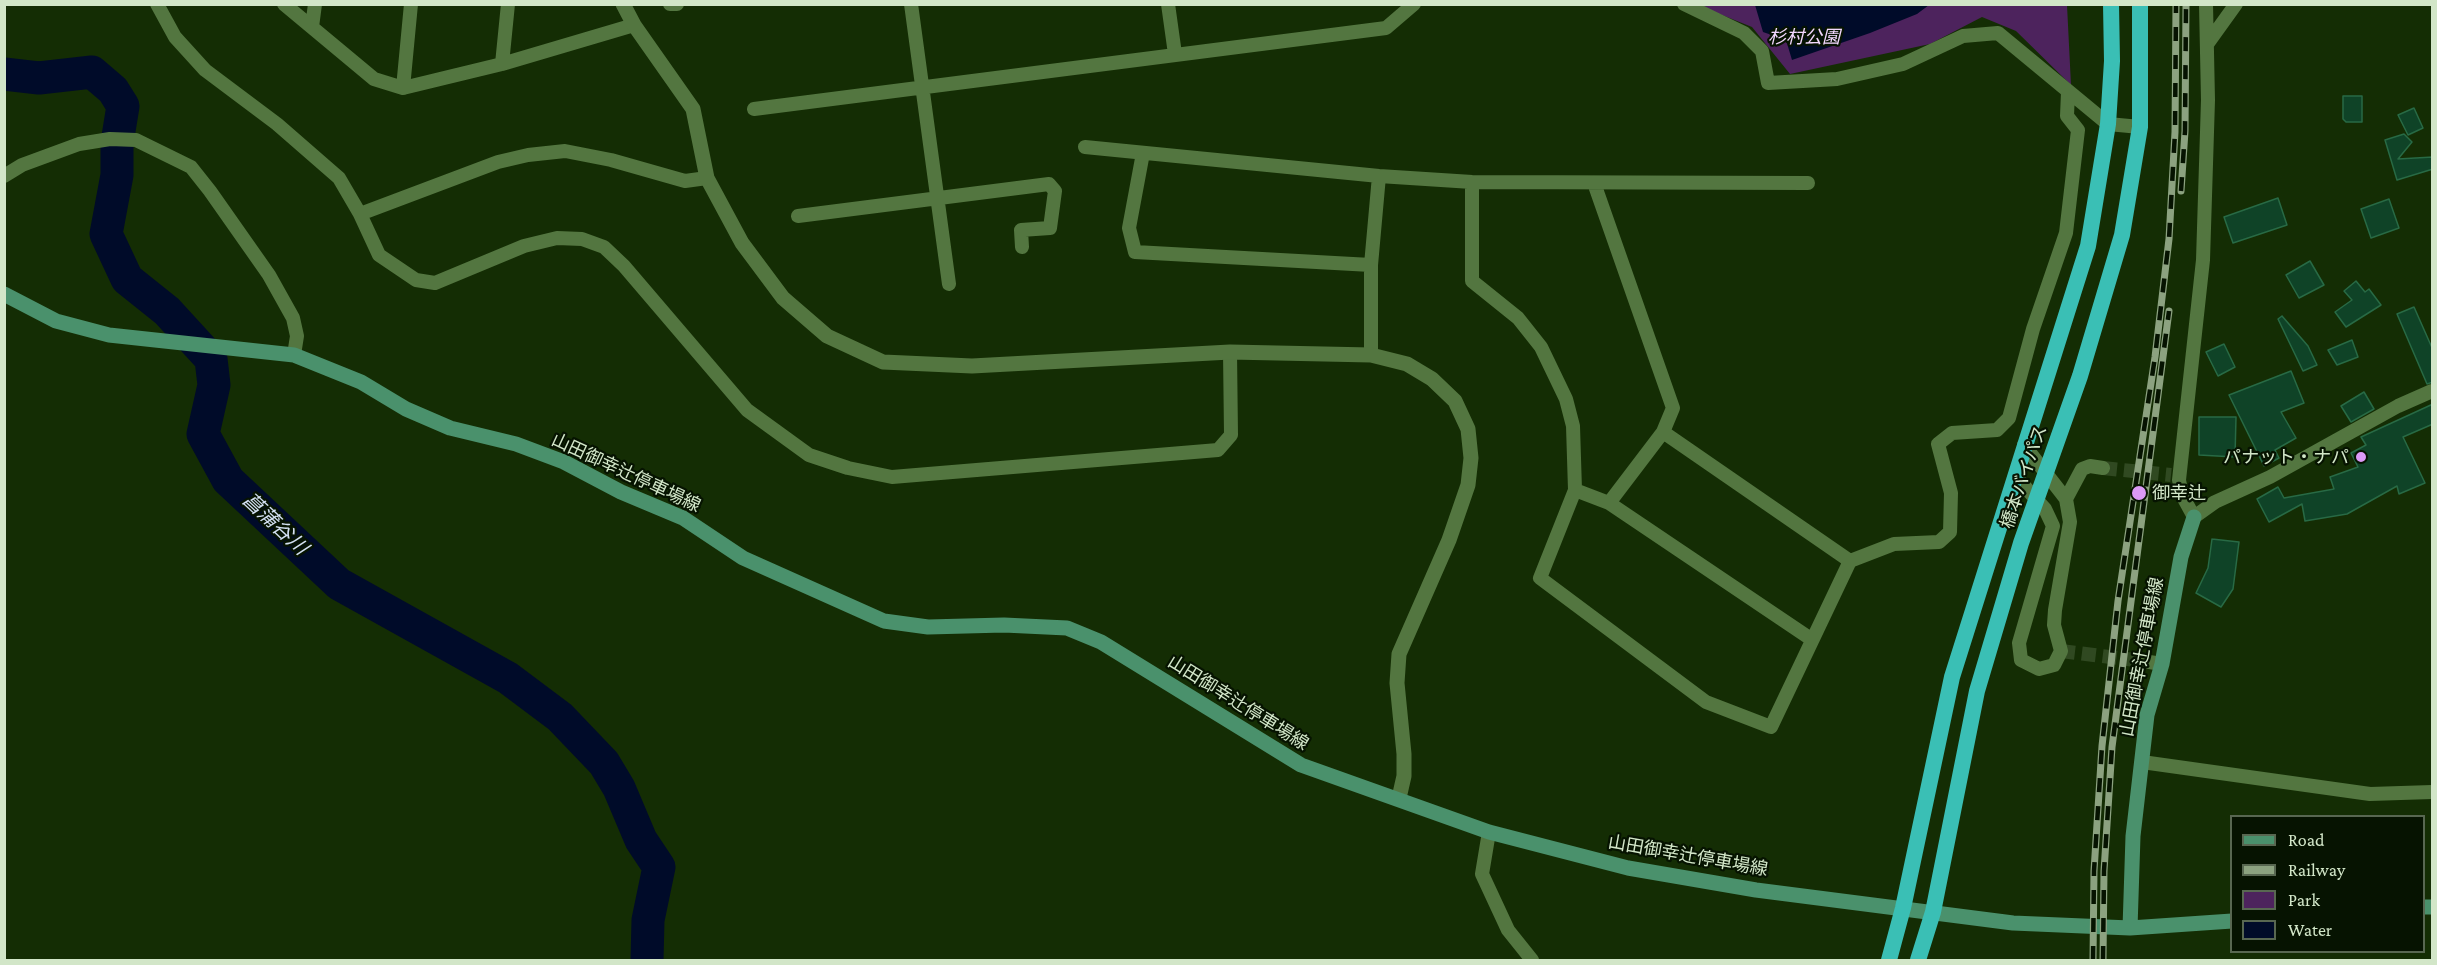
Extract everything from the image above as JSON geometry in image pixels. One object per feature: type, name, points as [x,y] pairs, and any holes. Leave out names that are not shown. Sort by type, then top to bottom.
[{"type":"highway","name":"橋本バイパス","points":[[1889,960],[1952,677],[2088,246],[2108,124],[2112,61],[2111,4]]},
{"type":"highway","name":"橋本バイパス","points":[[1918,960],[1932,912],[1977,691],[2122,235],[2140,127],[2140,4]]},
{"type":"main road","name":"山田御幸辻停車場線","points":[[4,294],[56,321],[109,335],[180,345],[235,348],[294,355],[361,382],[406,409],[450,428],[516,444],[564,462],[621,492],[682,518],[743,558],[884,621],[928,627],[1004,625],[1067,628],[1101,642],[1301,765],[1399,798],[1489,832],[1628,868],[1756,890],[2013,923],[2130,928],[2133,836],[2147,715],[2162,664],[2181,557],[2194,517]]},
{"type":"main road","points":[[2130,928],[2230,921]]},
{"type":"street","points":[[157,4],[175,37],[206,70],[277,124],[339,178],[360,213],[379,255],[416,280],[435,283],[524,246],[557,238],[582,239],[604,247],[624,266],[747,410],[808,455],[848,468],[892,477],[1218,450],[1231,435],[1230,352]]},
{"type":"street","points":[[284,4],[374,79],[403,88],[502,64],[634,25]]},
{"type":"street","points":[[312,27],[315,4]]},
{"type":"street","points":[[403,88],[411,4]]},
{"type":"street","points":[[502,64],[508,4]]},
{"type":"street","points":[[623,4],[634,25],[693,109],[707,178],[742,243],[783,297],[827,336],[883,362],[972,366],[1230,352],[1371,355],[1407,364],[1432,379],[1455,401],[1468,429],[1471,458],[1468,485],[1449,540],[1399,654],[1397,683],[1404,754],[1404,776],[1399,798]]},
{"type":"street","points":[[670,4],[677,4]]},
{"type":"street","points":[[910,4],[949,284]]},
{"type":"street","points":[[1168,4],[1175,54]]},
{"type":"street","points":[[754,110],[1386,28],[1414,4]]},
{"type":"street","points":[[1684,4],[1744,33],[1762,51],[1768,83],[1837,79],[1902,64],[1962,36],[1998,33],[2108,124],[2140,127]]},
{"type":"street","points":[[2206,4],[2208,43],[2203,260],[2175,478],[2194,517],[2215,502],[2270,477],[2398,406],[2433,391]]},
{"type":"street","points":[[2208,43],[2236,4]]},
{"type":"street","points":[[1472,182],[1472,281],[1518,318],[1541,346],[1566,399],[1573,426],[1575,490],[1540,578],[1706,702],[1771,727],[1850,561],[1894,544],[1939,542],[1950,532],[1951,493],[1938,444],[1952,433],[1997,430],[2009,418],[2033,329],[2066,233],[2078,130],[2067,116],[2068,92]]},
{"type":"street","points":[[4,176],[22,165],[79,144],[110,139],[136,140],[191,167],[269,275],[293,318],[297,336],[294,355]]},
{"type":"street","points":[[1085,147],[1379,176],[1472,182],[1808,183]]},
{"type":"street","points":[[360,213],[498,162],[528,155],[565,151],[611,160],[685,181],[707,178]]},
{"type":"street","points":[[1143,153],[1129,228],[1135,252],[1371,265]]},
{"type":"street","points":[[1371,355],[1371,265],[1379,176]]},
{"type":"street","points":[[1594,183],[1673,408],[1663,432],[1609,503]]},
{"type":"street","points":[[798,216],[1049,184],[1056,191],[1050,228],[1021,230],[1022,247]]},
{"type":"street","points":[[1663,432],[1850,561]]},
{"type":"street","points":[[2016,477],[2045,509],[2053,526],[2019,643],[2021,660],[2039,669],[2054,665],[2061,651],[2054,625],[2070,522],[2066,499],[2025,445]]},
{"type":"street","points":[[2066,499],[2082,469],[2090,466],[2103,468]]},
{"type":"street","points":[[1575,490],[1609,503],[1811,639]]},
{"type":"street","points":[[2143,661],[2162,664]]},
{"type":"street","points":[[2142,762],[2370,794],[2433,792]]},
{"type":"street","points":[[1489,832],[1482,874],[1508,930],[1532,960]]},
{"type":"green space","name":"杉村公園","points":[[1697,5],[2067,5],[2071,85],[2016,31],[1982,17],[1930,44],[1790,74],[1752,27]]},
{"type":"water","points":[[1755,4],[1929,5],[1917,14],[1870,33],[1792,60],[1786,40],[1763,32]]},
{"type":"building","points":[[2343,96],[2362,96],[2362,122],[2346,122],[2343,119]]},
{"type":"building","points":[[2414,108],[2423,128],[2408,135],[2398,115]]},
{"type":"building","points":[[2404,134],[2412,142],[2398,159],[2433,157],[2433,169],[2397,180],[2385,140]]},
{"type":"building","points":[[2278,198],[2287,225],[2233,243],[2224,217]]},
{"type":"building","points":[[2389,199],[2399,228],[2371,238],[2361,209]]},
{"type":"building","points":[[2310,261],[2324,285],[2299,298],[2286,275]]},
{"type":"building","points":[[2356,281],[2365,292],[2369,289],[2381,305],[2346,327],[2335,312],[2352,300],[2344,291]]},
{"type":"building","points":[[2414,307],[2433,350],[2433,382],[2427,384],[2397,314]]},
{"type":"building","points":[[2282,316],[2308,346],[2317,365],[2303,371],[2278,319]]},
{"type":"building","points":[[2352,340],[2358,357],[2337,365],[2328,350]]},
{"type":"building","points":[[2224,344],[2235,367],[2218,376],[2206,352]]},
{"type":"building","points":[[2291,371],[2304,403],[2281,412],[2296,438],[2275,450],[2279,458],[2264,466],[2229,395]]},
{"type":"building","points":[[2364,392],[2374,409],[2351,422],[2341,406]]},
{"type":"building","points":[[2433,404],[2433,424],[2403,437],[2425,483],[2399,494],[2397,486],[2347,514],[2305,521],[2302,504],[2269,522],[2257,499],[2278,487],[2284,498],[2334,489],[2330,477],[2358,467],[2351,453],[2366,445],[2361,437]]},
{"type":"building","points":[[2199,417],[2236,417],[2235,457],[2199,455]]},
{"type":"building","points":[[2212,539],[2239,542],[2233,589],[2221,607],[2196,593],[2208,568]]},
{"type":"waterway","name":"菖蒲谷川","points":[[4,74],[39,78],[92,72],[113,90],[123,106],[117,143],[117,175],[106,234],[127,279],[167,311],[211,359],[214,385],[203,434],[228,480],[339,584],[508,678],[560,717],[604,763],[619,788],[641,840],[659,867],[648,920],[647,960]]},
{"type":"tunnel","points":[[2103,468],[2171,475]]},
{"type":"tunnel","points":[[2061,651],[2143,661]]},
{"type":"railway","points":[[2093,960],[2094,871],[2102,746],[2118,601],[2155,357],[2169,239],[2175,132],[2176,4]]},
{"type":"railway","points":[[2181,191],[2185,131],[2186,4]]},
{"type":"railway","points":[[2103,960],[2104,871],[2112,747],[2169,311]]},
{"type":"place","name":"パナット・ナパ","points":[[2361,457]]},
{"type":"place","name":"御幸辻","points":[[2139,493]]}]
